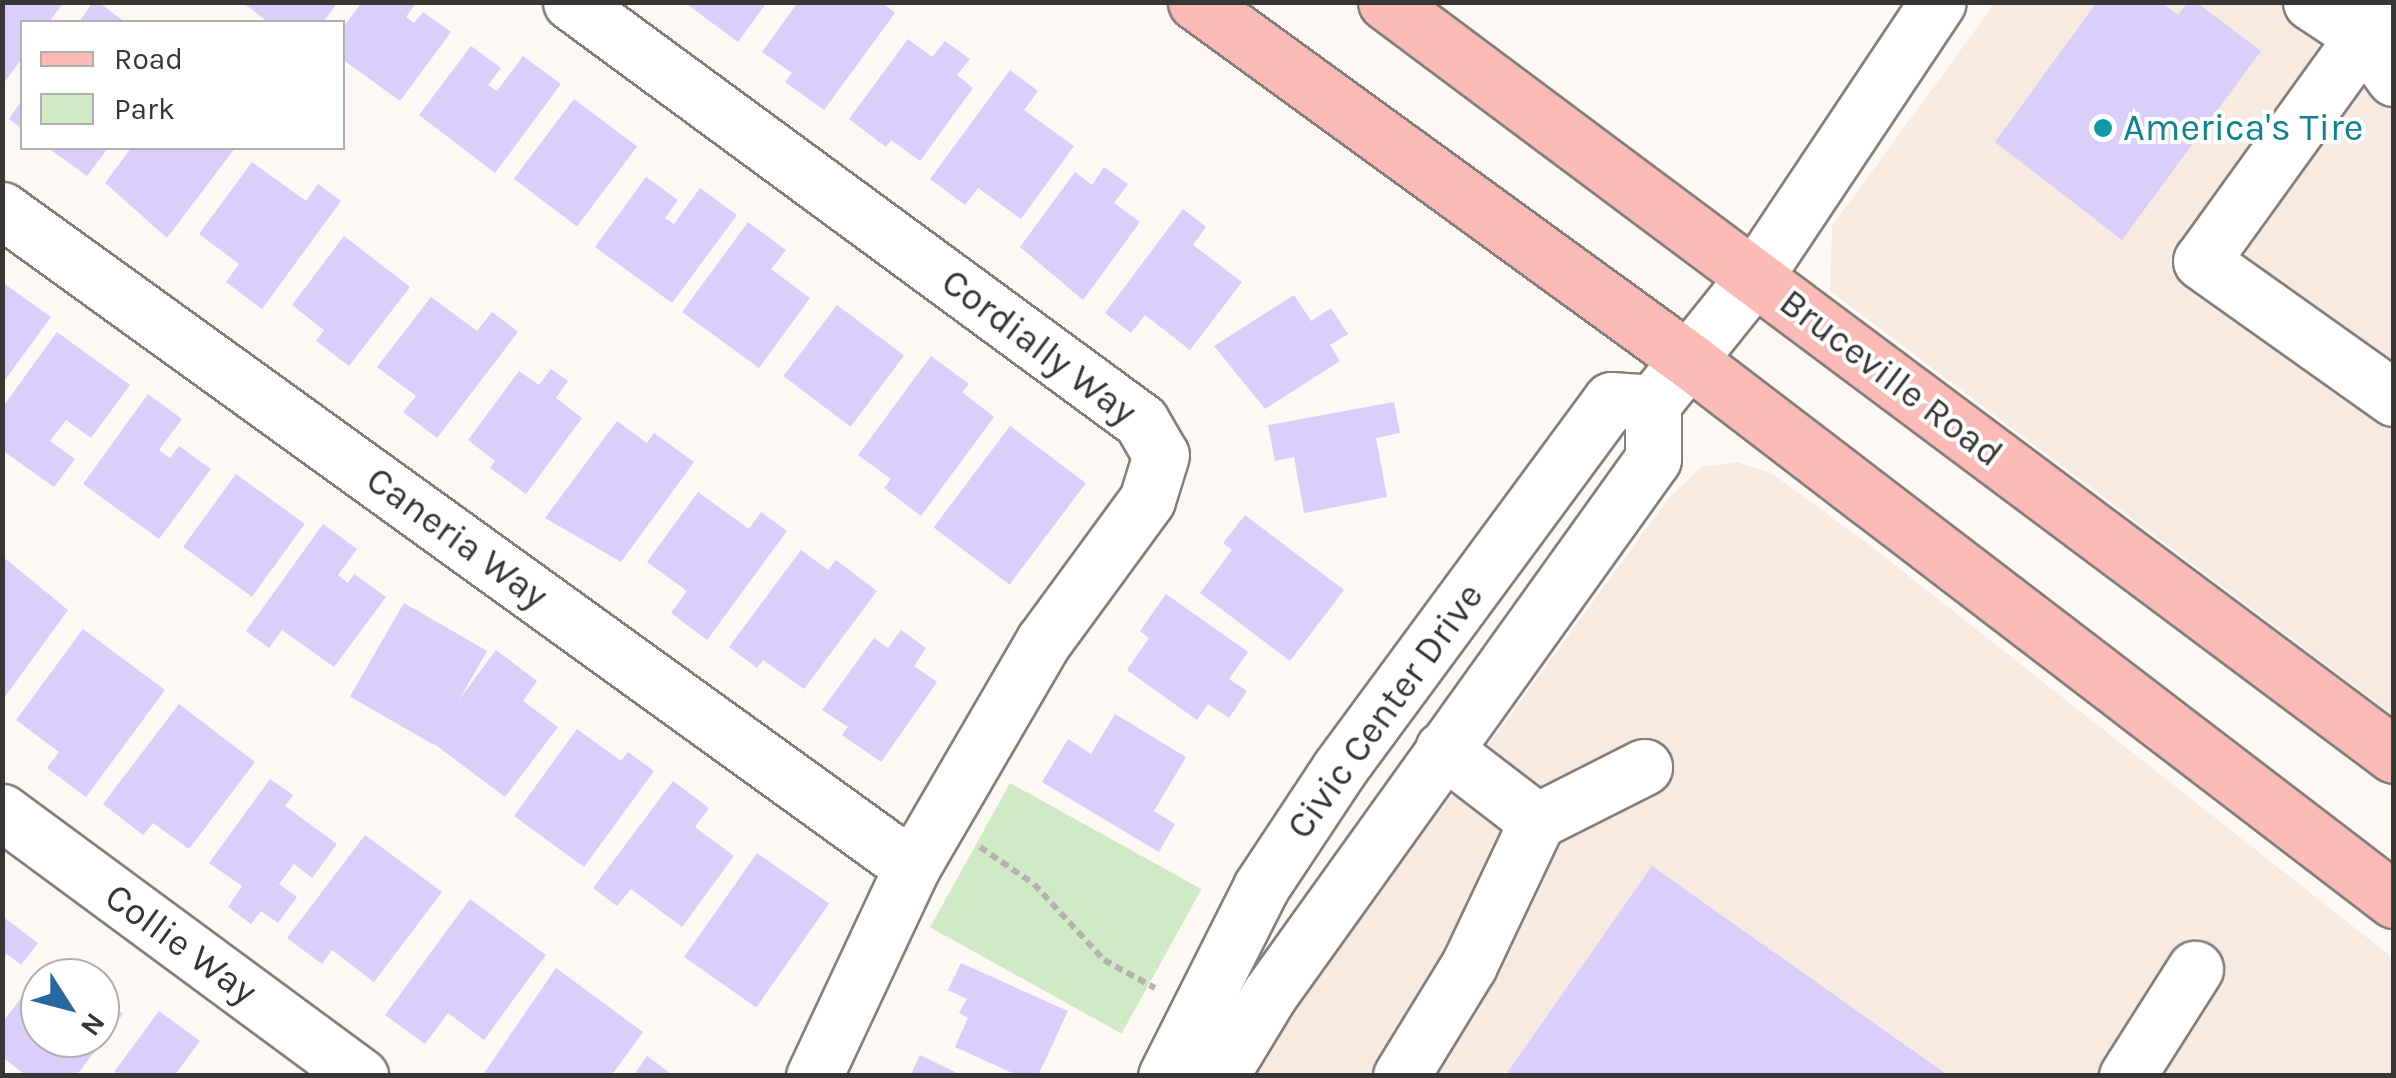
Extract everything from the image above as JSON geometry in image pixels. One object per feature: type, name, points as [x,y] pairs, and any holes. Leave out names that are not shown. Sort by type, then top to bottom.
[{"type":"main road","points":[[1196,2],[1690,361],[2394,900]]},
{"type":"main road","name":"Bruceville Road","points":[[1386,2],[2394,755]]},
{"type":"main road","points":[[2154,716],[2277,774],[2394,862]]},
{"type":"street","name":"Cordially Way","points":[[571,2],[1141,421],[1154,437],[1160,466],[1147,500],[1043,642],[912,866],[814,1076]]},
{"type":"street","points":[[1654,403],[1756,276],[1938,2]]},
{"type":"street","points":[[2311,2],[2382,39],[2201,261],[2394,398]]},
{"type":"street","name":"Caneria Way","points":[[2,210],[912,866]]},
{"type":"street","name":"Civic Center Drive","points":[[1166,1076],[1262,886],[1339,770],[1611,400],[1654,403],[1653,458],[1269,995],[1220,1076]]},
{"type":"street","points":[[1443,750],[1537,821]]},
{"type":"street","points":[[1401,1076],[1469,965],[1537,821],[1644,767]]},
{"type":"street","name":"Collie Way","points":[[2,812],[360,1076]]},
{"type":"street","points":[[2127,1076],[2195,969]]},
{"type":"path","points":[[970,842],[1034,884],[1104,960],[1155,988]]},
{"type":"shaded area","points":[[1995,3],[2393,3],[2393,715],[1830,291],[1832,226]]},
{"type":"shaded area","points":[[1737,462],[1771,473],[1867,543],[2393,958],[2393,1075],[1246,1076],[1668,499],[1701,467]]},
{"type":"green space","points":[[1010,783],[1202,889],[1122,1033],[930,927]]},
{"type":"building","points":[[2,2],[64,2],[50,20],[20,20],[20,61],[2,86]]},
{"type":"building","points":[[93,2],[98,2],[122,20],[80,20]]},
{"type":"building","points":[[242,2],[338,2],[324,20],[265,20]]},
{"type":"building","points":[[362,2],[417,2],[406,17],[414,23],[423,12],[451,32],[400,101],[345,61],[345,25]]},
{"type":"building","points":[[684,2],[767,2],[738,42]]},
{"type":"building","points":[[798,2],[882,2],[895,13],[824,110],[785,82],[792,73],[762,52]]},
{"type":"building","name":"America's Tire","points":[[2097,2],[2161,2],[2178,15],[2188,2],[2196,2],[2261,51],[2122,240],[1995,142]]},
{"type":"building","points":[[908,39],[932,57],[945,41],[970,59],[957,75],[973,88],[920,161],[891,140],[886,147],[849,119]]},
{"type":"building","points":[[471,46],[501,68],[488,85],[497,91],[523,56],[561,84],[495,173],[419,115]]},
{"type":"building","points":[[1010,70],[1038,91],[1024,110],[1074,146],[1021,219],[978,188],[965,205],[930,179]]},
{"type":"building","points":[[574,99],[637,147],[577,226],[514,179]]},
{"type":"building","points":[[20,103],[20,127],[9,119]]},
{"type":"building","points":[[51,150],[106,150],[87,176]]},
{"type":"building","points":[[130,150],[233,150],[167,238],[105,183]]},
{"type":"building","points":[[252,162],[306,201],[318,184],[341,201],[262,309],[226,282],[239,264],[199,234]]},
{"type":"building","points":[[1104,167],[1128,184],[1114,203],[1140,222],[1083,300],[1020,247],[1075,172],[1092,185]]},
{"type":"building","points":[[646,177],[678,200],[665,218],[674,224],[700,188],[737,215],[672,303],[595,247]]},
{"type":"building","points":[[1183,209],[1206,227],[1193,245],[1242,282],[1190,350],[1145,315],[1131,333],[1105,313]]},
{"type":"building","points":[[748,222],[786,250],[771,269],[810,298],[759,368],[682,312]]},
{"type":"building","points":[[344,236],[410,287],[349,366],[316,341],[324,330],[292,305]]},
{"type":"building","points":[[2,282],[51,317],[2,384]]},
{"type":"building","points":[[1294,295],[1311,321],[1331,308],[1348,334],[1330,345],[1340,361],[1265,409],[1214,346]]},
{"type":"building","points":[[431,297],[477,331],[492,312],[518,332],[437,438],[403,412],[416,396],[377,367]]},
{"type":"building","points":[[837,305],[904,356],[851,427],[783,376]]},
{"type":"building","points":[[57,332],[130,385],[91,438],[66,420],[50,441],[75,459],[54,487],[2,450],[2,408]]},
{"type":"building","points":[[931,356],[969,384],[962,392],[994,417],[921,516],[884,488],[891,479],[858,455]]},
{"type":"building","points":[[551,369],[568,381],[556,398],[582,418],[526,494],[490,468],[495,461],[468,440],[519,371],[539,385]]},
{"type":"building","points":[[148,394],[182,419],[159,450],[170,458],[179,446],[211,469],[159,539],[83,484]]},
{"type":"building","points":[[1394,402],[1400,433],[1376,438],[1387,497],[1304,513],[1294,457],[1275,461],[1268,425]]},
{"type":"building","points":[[617,421],[647,443],[654,433],[694,462],[621,562],[545,518]]},
{"type":"building","points":[[1010,426],[1086,483],[1009,585],[934,527]]},
{"type":"building","points":[[236,474],[305,524],[252,597],[183,547]]},
{"type":"building","points":[[698,492],[749,529],[761,512],[787,531],[707,640],[671,613],[687,591],[647,562]]},
{"type":"building","points":[[1245,515],[1344,590],[1290,661],[1200,593],[1232,550],[1223,543]]},
{"type":"building","points":[[323,524],[357,549],[338,575],[348,583],[354,574],[386,597],[334,667],[282,630],[269,648],[246,631]]},
{"type":"building","points":[[801,550],[828,570],[836,560],[877,591],[804,689],[763,660],[757,668],[729,647]]},
{"type":"building","points":[[2,556],[68,610],[2,701]]},
{"type":"building","points":[[1166,594],[1248,652],[1229,679],[1247,691],[1229,718],[1208,704],[1197,720],[1127,670],[1149,638],[1140,631]]},
{"type":"building","points":[[404,603],[487,651],[433,745],[350,697]]},
{"type":"building","points":[[83,629],[165,690],[86,797],[47,768],[59,752],[16,720]]},
{"type":"building","points":[[901,630],[926,648],[914,666],[937,682],[881,762],[842,735],[848,727],[822,710],[874,638],[888,648]]},
{"type":"building","points":[[496,650],[537,681],[523,701],[558,727],[505,797],[429,740]]},
{"type":"building","points":[[179,704],[255,762],[189,849],[153,823],[143,835],[103,804]]},
{"type":"building","points":[[1115,714],[1186,757],[1154,811],[1175,824],[1159,852],[1042,782],[1068,739],[1091,754]]},
{"type":"building","points":[[577,729],[621,761],[628,752],[654,771],[584,867],[514,816]]},
{"type":"building","points":[[270,779],[293,795],[285,806],[337,844],[312,878],[294,864],[279,884],[297,897],[278,923],[261,911],[251,924],[228,907],[242,886],[209,863]]},
{"type":"building","points":[[673,781],[709,808],[695,827],[734,856],[682,927],[631,889],[617,906],[593,888]]},
{"type":"building","points":[[365,835],[442,892],[374,982],[332,950],[322,964],[287,938]]},
{"type":"building","points":[[757,853],[829,903],[756,1008],[684,957]]},
{"type":"building","points":[[1652,866],[1949,1076],[1505,1076]]},
{"type":"building","points":[[470,899],[546,955],[484,1040],[448,1013],[425,1044],[385,1015]]},
{"type":"building","points":[[2,916],[38,943],[26,958],[20,958],[20,964],[7,954],[2,961]]},
{"type":"building","points":[[961,963],[1068,1011],[1038,1076],[1019,1076],[955,1047],[968,1018],[959,1013],[967,999],[948,990]]},
{"type":"building","points":[[556,968],[643,1032],[611,1076],[482,1076]]},
{"type":"building","points":[[20,1000],[20,1058],[90,1058],[76,1076],[27,1076],[2,1057],[2,1023]]},
{"type":"building","points":[[159,1011],[200,1041],[174,1076],[111,1076]]},
{"type":"building","points":[[920,1055],[963,1076],[910,1076]]},
{"type":"building","points":[[647,1056],[674,1076],[633,1076]]},
{"type":"place","name":"America's Tire","points":[[2103,128]]}]
